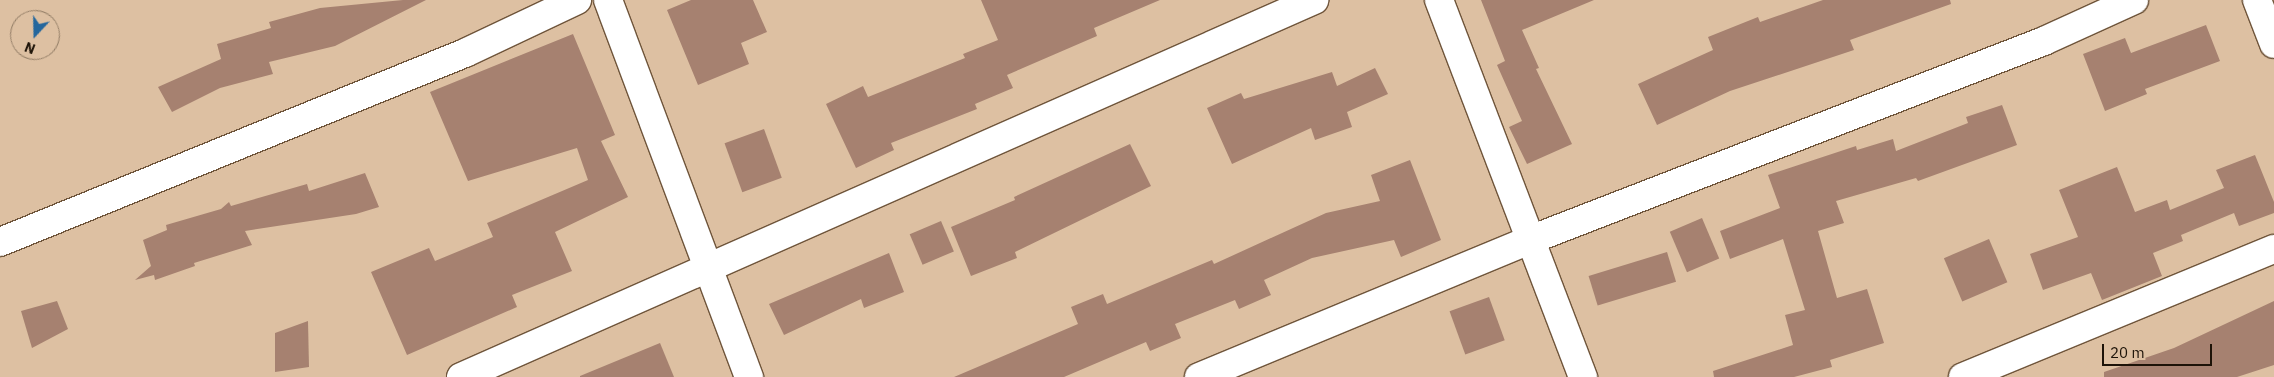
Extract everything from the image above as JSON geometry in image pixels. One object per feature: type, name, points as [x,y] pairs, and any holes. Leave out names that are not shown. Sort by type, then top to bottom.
[{"type":"street","points":[[0,242],[465,53],[577,0]]},
{"type":"street","points":[[608,0],[707,269],[749,377]]},
{"type":"street","points":[[461,377],[1314,0]]},
{"type":"street","points":[[1439,0],[1583,377]]},
{"type":"street","points":[[1199,377],[1530,240],[2035,45],[2134,0]]},
{"type":"street","points":[[2257,0],[2274,44]]},
{"type":"street","points":[[1963,377],[2274,249]]},
{"type":"building","points":[[403,0],[426,0],[335,46],[269,62],[273,74],[220,88],[172,112],[158,87],[221,59],[217,44],[271,28],[269,22],[320,8]]},
{"type":"building","points":[[691,0],[753,0],[767,32],[741,43],[749,64],[698,85],[667,10]]},
{"type":"building","points":[[981,0],[1160,0],[1094,28],[1097,36],[1007,75],[1013,88],[975,104],[977,109],[891,143],[894,150],[856,168],[826,104],[863,86],[868,97],[965,58],[963,54],[998,40]]},
{"type":"building","points":[[1481,0],[1594,0],[1522,30],[1539,68],[1536,69],[1572,144],[1527,164],[1509,127],[1522,121],[1497,65],[1505,61]]},
{"type":"building","points":[[1823,0],[1950,0],[1951,4],[1850,40],[1854,50],[1730,91],[1657,125],[1638,84],[1713,50],[1708,37],[1758,17],[1760,22]]},
{"type":"building","points":[[2206,25],[2220,61],[2145,89],[2147,94],[2105,111],[2083,54],[2125,38],[2131,53]]},
{"type":"building","points":[[573,34],[615,135],[601,141],[628,197],[555,232],[572,271],[512,295],[517,307],[407,355],[371,272],[429,248],[435,261],[493,237],[487,223],[588,180],[577,148],[468,181],[430,92]]},
{"type":"building","points":[[1375,68],[1388,94],[1347,112],[1352,127],[1315,140],[1311,128],[1232,164],[1207,108],[1241,93],[1244,99],[1332,72],[1337,86]]},
{"type":"building","points":[[2002,105],[2017,145],[1918,181],[1916,178],[1836,201],[1844,223],[1818,231],[1837,298],[1867,289],[1884,343],[1830,360],[1832,367],[1794,377],[1714,377],[1713,371],[1793,345],[1785,315],[1805,310],[1783,239],[1730,259],[1720,231],[1780,208],[1768,175],[1856,146],[1857,150],[1893,139],[1896,151],[1968,123],[1966,117]]},
{"type":"building","points":[[764,129],[782,178],[742,192],[725,143]]},
{"type":"building","points":[[1130,144],[1151,186],[1015,252],[1017,258],[971,276],[951,227],[1015,200],[1014,197]]},
{"type":"building","points":[[2255,155],[2274,202],[2274,213],[2239,226],[2234,213],[2181,235],[2183,241],[2153,253],[2162,276],[2102,300],[2091,273],[2043,290],[2030,254],[2078,237],[2059,190],[2117,167],[2135,212],[2167,200],[2170,210],[2224,188],[2216,170]]},
{"type":"building","points":[[1410,160],[1441,240],[1401,257],[1394,240],[1312,258],[1264,280],[1271,295],[1239,309],[1235,300],[1175,324],[1181,338],[1150,351],[1146,342],[1064,377],[954,377],[1078,324],[1071,307],[1103,294],[1107,304],[1212,260],[1214,264],[1326,213],[1380,201],[1371,175]]},
{"type":"building","points":[[365,173],[379,207],[356,214],[245,231],[252,245],[194,263],[195,266],[155,280],[154,275],[135,280],[151,266],[143,240],[167,230],[166,225],[221,209],[229,202],[231,206],[307,184],[309,191]]},
{"type":"building","points":[[1702,218],[1719,259],[1687,272],[1670,232]]},
{"type":"building","points":[[941,221],[954,251],[923,265],[910,234]]},
{"type":"building","points":[[1989,239],[2007,282],[1962,301],[1944,258]]},
{"type":"building","points":[[1667,252],[1676,282],[1598,306],[1589,276]]},
{"type":"building","points":[[889,253],[904,292],[864,308],[861,299],[784,335],[769,304]]},
{"type":"building","points":[[1489,297],[1505,340],[1465,355],[1450,311]]},
{"type":"building","points":[[57,301],[68,329],[32,348],[21,311]]},
{"type":"building","points":[[2274,301],[2274,365],[2237,377],[2104,377],[2104,372],[2174,348]]},
{"type":"building","points":[[308,321],[309,367],[275,372],[275,333]]},
{"type":"building","points":[[660,343],[674,377],[580,377],[580,376]]}]
